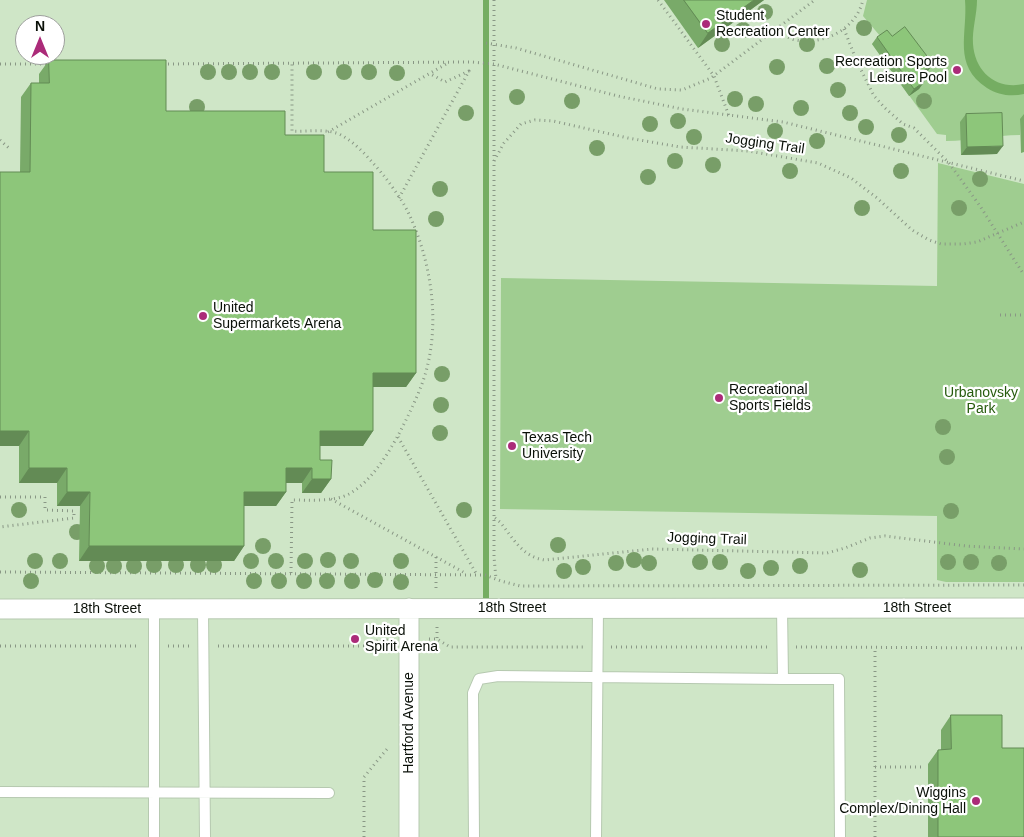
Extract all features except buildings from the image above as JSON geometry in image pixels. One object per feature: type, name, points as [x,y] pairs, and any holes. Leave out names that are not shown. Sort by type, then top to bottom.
[{"type":"street","name":"Hartford Avenue","points":[[409,608],[409,837]]},
{"type":"street","name":"18th Street","points":[[0,609],[1024,608]]},
{"type":"lane","points":[[596,837],[598,608]]},
{"type":"lane","points":[[782,608],[782,679]]},
{"type":"lane","points":[[154,609],[154,837]]},
{"type":"lane","points":[[203,609],[205,837]]},
{"type":"lane","points":[[474,837],[473,694],[479,679],[498,676],[839,679],[840,837]]},
{"type":"lane","points":[[0,792],[329,793]]},
{"type":"path","points":[[494,0],[494,557],[496,578]]},
{"type":"path","points":[[658,0],[714,76],[729,116]]},
{"type":"path","points":[[486,43],[516,48],[658,89],[682,90],[714,76],[815,0]]},
{"type":"path","points":[[774,30],[794,40],[811,40],[829,36],[844,29],[861,11],[863,0]]},
{"type":"path","points":[[844,29],[857,62],[874,96],[903,124],[914,128],[949,163],[1024,275]]},
{"type":"path","points":[[156,64],[472,62],[494,64],[618,96],[682,109],[792,124],[1024,181]]},
{"type":"path","points":[[291,572],[292,500],[319,501],[347,496],[362,484],[380,465],[398,437],[413,408],[425,374],[430,352],[432,325],[431,289],[422,246],[407,210],[374,164],[340,134],[292,131],[292,63]]},
{"type":"path","points":[[327,132],[448,63]]},
{"type":"path","points":[[0,64],[15,64]]},
{"type":"path","points":[[399,198],[469,70],[446,82],[430,73]]},
{"type":"path","name":"Jogging Trail","points":[[494,161],[509,136],[521,124],[535,120],[554,121],[628,138],[680,147],[748,152],[818,164],[851,178],[877,198],[912,230],[929,240],[941,244],[971,243],[998,234],[1024,222]]},
{"type":"path","points":[[0,140],[11,150]]},
{"type":"path","points":[[1000,315],[1024,315]]},
{"type":"path","points":[[398,437],[477,575]]},
{"type":"path","points":[[0,497],[45,496],[45,510],[74,511],[74,518],[0,527]]},
{"type":"path","points":[[330,499],[467,574]]},
{"type":"path","name":"Jogging Trail","points":[[495,518],[524,551],[534,557],[545,560],[652,549],[827,553],[870,538],[885,536],[966,546],[1024,549]]},
{"type":"path","points":[[0,572],[467,574],[485,575],[520,586],[1024,585]]},
{"type":"path","points":[[0,646],[367,646],[379,640],[437,639],[450,647],[1024,648]]},
{"type":"path","points":[[875,648],[875,837]]},
{"type":"path","points":[[364,837],[364,776],[387,749]]},
{"type":"path","points":[[875,767],[925,767]]},
{"type":"shaded area","name":"Texas Tech University","points":[[0,0],[1024,0],[1024,837],[0,837]]},
{"type":"shaded area","points":[[965,0],[977,0],[973,44],[978,63],[983,71],[989,77],[1004,84],[1024,84],[1024,94],[1005,95],[991,90],[976,79],[969,69],[965,59],[964,48]]},
{"type":"green space","name":"Recreation Sports Leisure Pool","points":[[867,0],[1024,0],[1024,119],[1020,120],[1020,135],[946,141],[946,135],[937,134],[872,44],[881,37],[863,16]]},
{"type":"green space","name":"Recreational Sports Fields","points":[[938,163],[1024,184],[1024,582],[946,582],[937,580],[937,516],[500,509],[501,278],[937,286]]},
{"type":"waterway","points":[[486,0],[486,606]]},
{"type":"place","name":"Student Recreation Center","points":[[706,24]]},
{"type":"place","name":"Recreation Sports Leisure Pool","points":[[957,70]]},
{"type":"place","name":"United Supermarkets Arena","points":[[203,316]]},
{"type":"place","name":"Recreational Sports Fields","points":[[719,398]]},
{"type":"place","name":"Texas Tech University","points":[[512,446]]},
{"type":"place","name":"United Spirit Arena","points":[[355,639]]},
{"type":"place","name":"Wiggins Complex/Dining Hall","points":[[976,801]]},
{"type":"park label","name":"Urbanovsky Park","points":[[981,402]]}]
